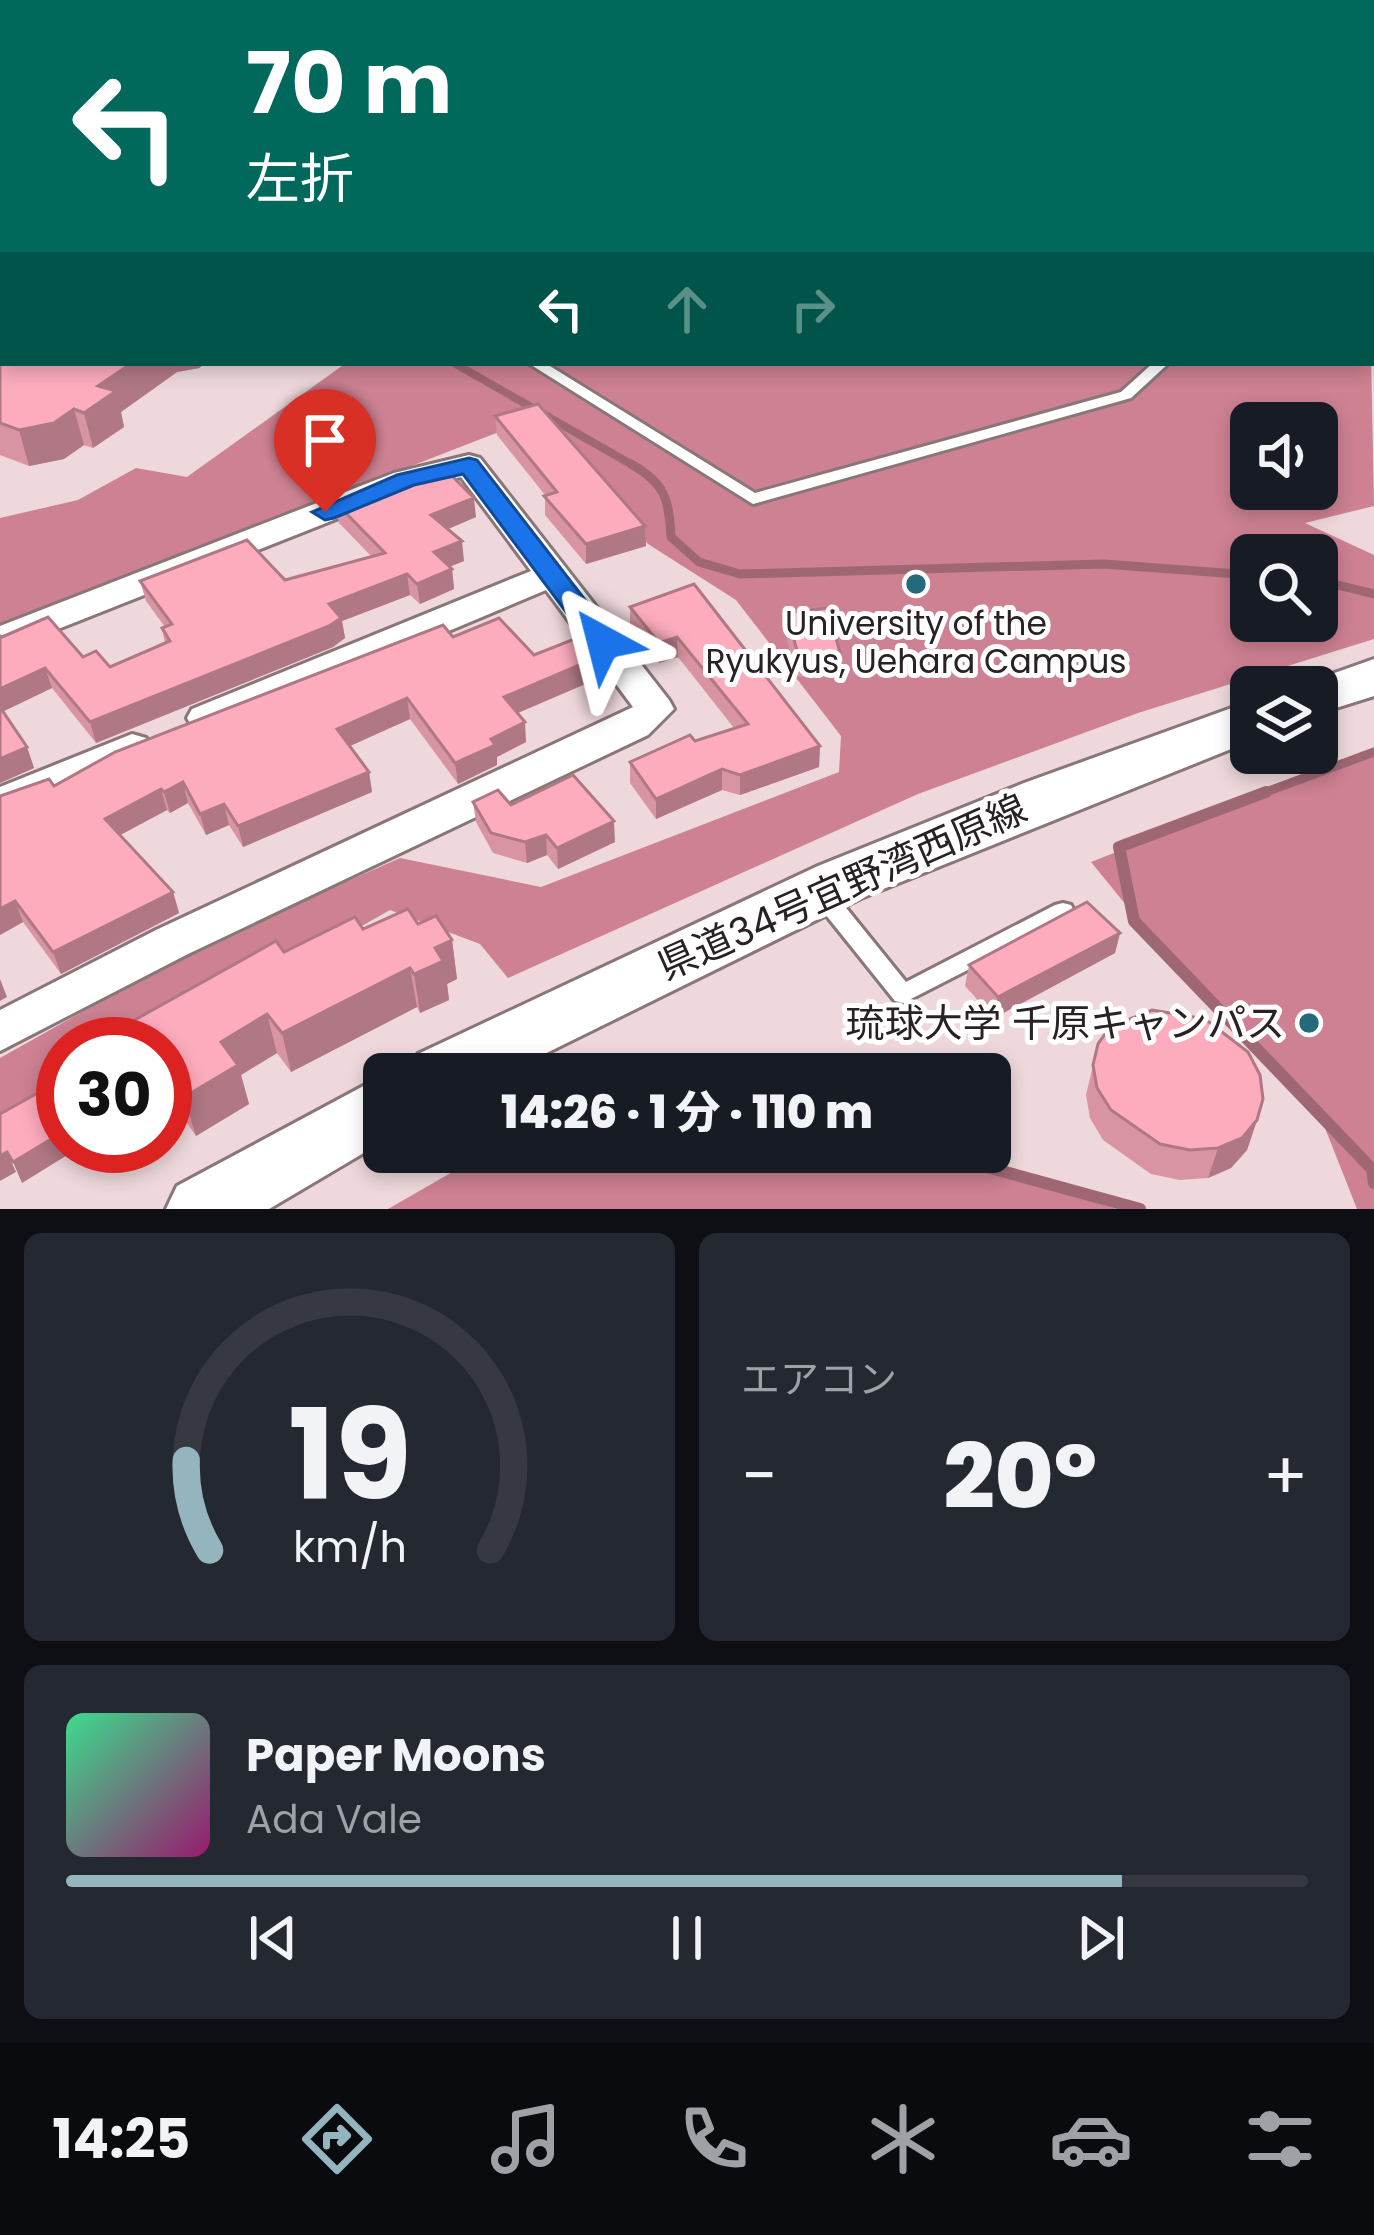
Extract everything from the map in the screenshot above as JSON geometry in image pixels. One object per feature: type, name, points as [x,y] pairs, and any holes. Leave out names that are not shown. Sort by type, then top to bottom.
[{"type":"main road","points":[[1338,689],[1374,677]]},
{"type":"main road","name":"県道34号宜野湾西原線","points":[[481,1053],[819,890],[1230,727]]},
{"type":"main road","points":[[202,1209],[363,1117]]},
{"type":"street","points":[[0,640],[406,480],[469,465],[655,710],[634,726],[193,932],[0,1032]]},
{"type":"street","points":[[0,803],[552,575]]},
{"type":"lane","points":[[540,366],[753,500],[1126,395],[1159,366]]},
{"type":"lane","points":[[819,890],[903,994],[1063,911]]},
{"type":"shaded area","name":"University of the Ryukyus, Uehara Campus","points":[[342,366],[1371,366],[1374,506],[1305,523],[1329,534],[1230,534],[1230,642],[1338,642],[1338,538],[1374,555],[1374,639],[1288,666],[1230,666],[1230,684],[918,794],[508,978],[480,944],[390,910],[192,1022],[192,1017],[73,1017],[196,948],[400,858],[541,887],[839,772],[841,736],[736,600],[648,544],[549,433],[504,430],[0,626],[0,518],[78,500],[136,468],[187,477]]},
{"type":"shaded area","name":"琉球大学 千原キャンパス","points":[[1374,751],[1374,1209],[1357,1209],[1325,1128],[1179,970],[1091,862],[1315,774],[1338,774],[1338,765]]},
{"type":"shaded area","name":"University of the Ryukyus, Uehara Campus","points":[[36,1038],[36,1110],[0,1131],[0,1058]]},
{"type":"shaded area","points":[[451,1173],[994,1173],[1117,1209],[388,1209]]},
{"type":"building","points":[[0,366],[128,366],[98,386],[116,391],[84,413],[74,409],[54,423],[19,430],[0,423]]},
{"type":"building","points":[[538,404],[645,526],[586,544],[544,496],[557,492],[495,416]]},
{"type":"building","points":[[442,466],[474,498],[431,515],[462,541],[434,552],[452,569],[417,584],[407,574],[329,604],[341,618],[329,626],[90,722],[45,668],[0,689],[0,636],[48,617],[83,657],[96,651],[110,667],[170,641],[162,628],[172,624],[140,581],[247,540],[285,580],[385,553],[336,503]]},
{"type":"building","points":[[694,584],[820,746],[740,775],[722,769],[656,799],[630,762],[690,735],[695,741],[748,724],[677,637],[659,643],[630,607]]},
{"type":"building","points":[[828,608],[840,653],[799,657],[786,613]]},
{"type":"building","points":[[499,618],[534,655],[577,638],[596,658],[504,697],[525,722],[491,739],[495,745],[455,763],[407,698],[337,729],[369,772],[238,826],[224,804],[200,814],[183,782],[105,819],[173,892],[53,952],[15,901],[0,909],[0,796],[49,779],[54,786],[115,752],[443,625],[453,637]]},
{"type":"building","points":[[0,707],[27,747],[0,759]]},
{"type":"building","points":[[573,775],[614,821],[557,848],[546,835],[525,842],[491,833],[473,802],[498,790],[511,805]]},
{"type":"building","points":[[1087,902],[1120,933],[998,997],[969,965]]},
{"type":"building","points":[[408,909],[418,924],[436,916],[452,940],[435,948],[443,961],[414,974],[410,968],[282,1033],[267,1014],[221,1042],[238,1065],[192,1092],[192,1017],[140,1017],[276,941],[284,952],[355,917],[363,929]]},
{"type":"building","points":[[1152,1010],[1205,1019],[1248,1052],[1260,1075],[1263,1099],[1257,1120],[1242,1138],[1218,1148],[1190,1150],[1160,1144],[1111,1110],[1097,1088],[1093,1065],[1098,1044],[1110,1027]]},
{"type":"building","points":[[36,1094],[36,1148],[13,1162],[7,1152],[0,1156],[0,1114]]},
{"type":"waterway","points":[[459,366],[632,465]]},
{"type":"waterway","points":[[632,465],[636,467]]},
{"type":"waterway","points":[[632,465],[663,493],[671,537],[699,562],[740,574],[1104,564],[1230,573]]},
{"type":"waterway","points":[[1338,585],[1374,594]]},
{"type":"waterway","points":[[1258,795],[1374,752]]},
{"type":"waterway","points":[[1266,792],[1119,847],[1134,921],[1372,1169],[1374,1183]]},
{"type":"waterway","points":[[1009,1173],[1140,1209]]},
{"type":"place","name":"University of the Ryukyus, Uehara Campus","points":[[916,584]]},
{"type":"place","name":"琉球大学 千原キャンパス","points":[[1309,1023]]},
{"type":"route","points":[[325,512],[406,480],[469,465],[603,642]]}]
